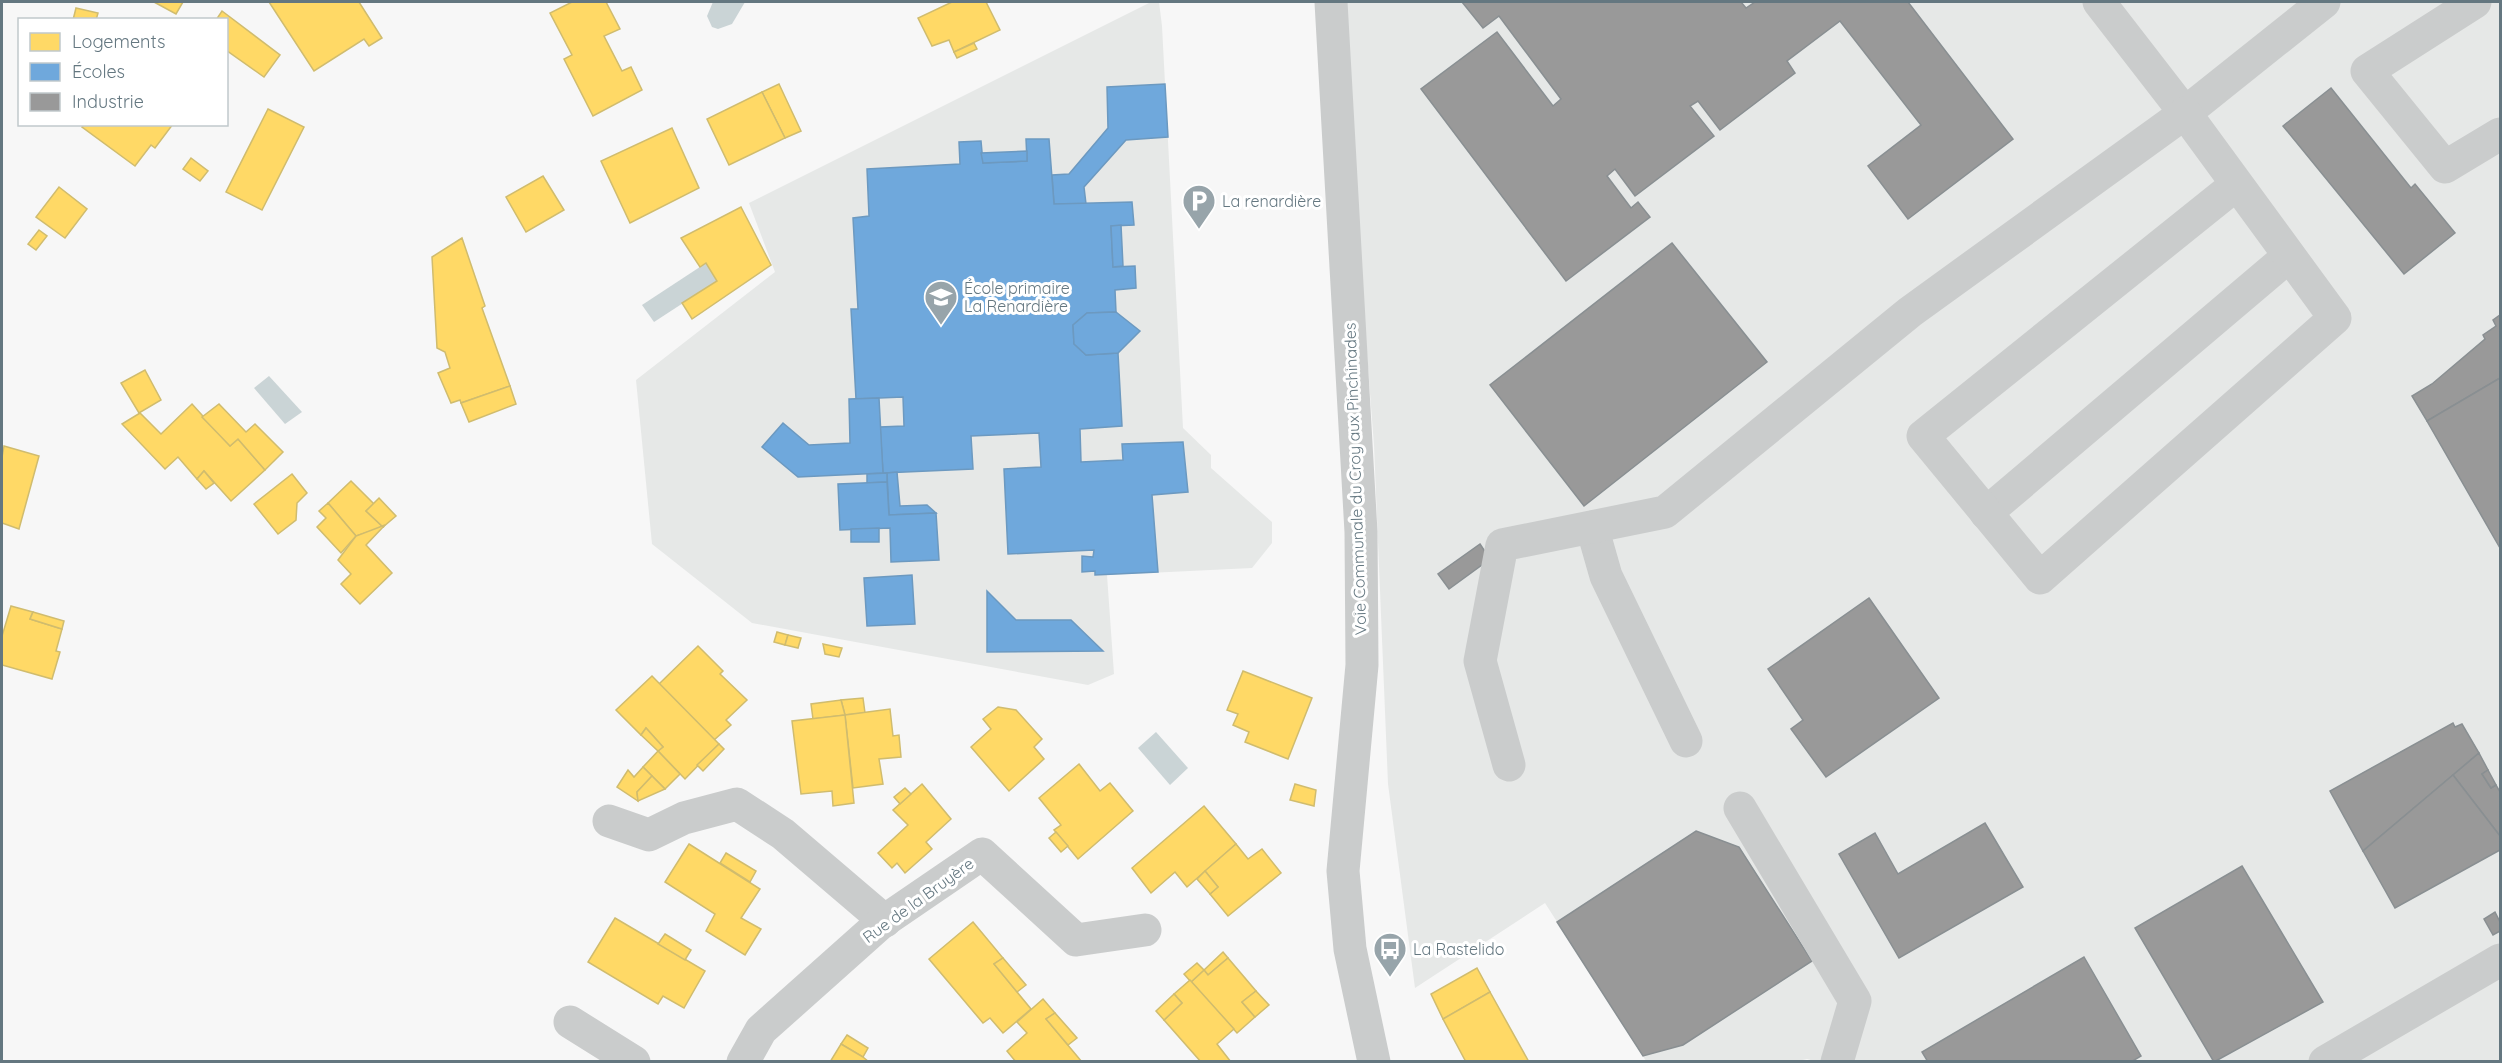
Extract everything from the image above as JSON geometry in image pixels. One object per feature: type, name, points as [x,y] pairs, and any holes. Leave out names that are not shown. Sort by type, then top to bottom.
[{"type":"street","name":"Voie Communale du Croy aux Pinchinades","points":[[1331,2],[1361,532],[1362,665],[1343,872],[1350,949],[1374,1062]]},
{"type":"street","points":[[2099,2],[2185,113],[2237,184],[2289,256],[2335,318],[2040,578],[1923,436],[2237,184]]},
{"type":"street","points":[[1509,765],[1480,661],[1502,544],[1665,512],[1910,312],[2185,113],[2324,2]]},
{"type":"street","points":[[2475,2],[2367,71],[2445,167],[2500,134]]},
{"type":"street","points":[[1986,513],[2289,256]]},
{"type":"street","points":[[1592,527],[1606,576],[1686,741]]},
{"type":"street","points":[[609,822],[649,835],[684,818],[737,804],[783,834],[885,921]]},
{"type":"street","points":[[1740,808],[1854,1001],[1837,1062]]},
{"type":"street","name":"Rue de la Bruyère","points":[[743,1062],[761,1030],[885,921],[982,854],[1076,940],[1145,930]]},
{"type":"street","points":[[2325,1062],[2500,960]]},
{"type":"street","points":[[570,1022],[634,1062]]},
{"type":"shaded area","points":[[713,2],[745,2],[732,24],[718,29],[712,27],[707,16]]},
{"type":"shaded area","name":"École primaire La Renardière","points":[[1151,2],[1159,2],[1162,26],[1183,428],[1211,455],[1211,468],[1272,522],[1272,543],[1252,568],[1107,575],[1114,674],[1088,685],[752,623],[652,544],[636,380],[775,272],[749,203]]},
{"type":"shaded area","points":[[1340,2],[2500,2],[2500,1061],[1818,1062],[1807,1059],[1793,1062],[1646,1061],[1545,903],[1415,988],[1388,784],[1374,445]]},
{"type":"shaded area","points":[[706,263],[717,281],[654,322],[642,305]]},
{"type":"shaded area","points":[[269,376],[302,412],[285,424],[254,388]]},
{"type":"shaded area","points":[[1156,732],[1188,768],[1170,785],[1138,748]]},
{"type":"building: Logements","points":[[154,2],[183,2],[176,14]]},
{"type":"building: Logements","points":[[269,2],[359,2],[382,38],[369,46],[364,39],[314,71]]},
{"type":"building: Logements","points":[[572,2],[606,2],[620,29],[604,36],[622,71],[631,67],[642,90],[593,116],[564,59],[572,55],[550,13]]},
{"type":"building: Logements","points":[[952,2],[986,2],[1000,30],[954,52],[949,40],[932,46],[918,18]]},
{"type":"building: Logements","points":[[76,8],[98,13],[97,18],[74,18]]},
{"type":"building: Logements","points":[[222,11],[280,55],[264,77],[228,51],[228,18],[217,18]]},
{"type":"building: Logements","points":[[974,43],[977,49],[957,58],[954,52]]},
{"type":"building: Logements","points":[[779,84],[801,131],[785,138],[762,92]]},
{"type":"building: Logements","points":[[762,92],[785,138],[729,165],[707,119]]},
{"type":"building: Logements","points":[[268,109],[304,127],[262,210],[226,192]]},
{"type":"building: Logements","points":[[172,126],[155,148],[151,145],[135,166],[82,127]]},
{"type":"building: Logements","points":[[672,128],[699,188],[630,223],[601,161]]},
{"type":"building: Logements","points":[[191,158],[208,171],[200,181],[183,169]]},
{"type":"building: Logements","points":[[543,176],[564,210],[526,232],[506,197]]},
{"type":"building: Logements","points":[[59,187],[87,209],[65,238],[36,217]]},
{"type":"building: Logements","points":[[741,207],[771,265],[692,319],[682,303],[717,281],[706,263],[700,267],[681,238]]},
{"type":"building: Logements","points":[[39,230],[47,236],[36,250],[28,244]]},
{"type":"building: Logements","points":[[462,238],[485,306],[482,308],[510,386],[461,403],[460,400],[451,403],[438,373],[450,368],[445,352],[437,348],[432,257]]},
{"type":"building: Logements","points":[[145,370],[161,400],[139,413],[121,383]]},
{"type":"building: Logements","points":[[510,386],[516,404],[469,422],[461,403]]},
{"type":"building: Logements","points":[[192,404],[230,446],[238,439],[265,470],[231,501],[204,471],[197,479],[178,457],[165,469],[122,424],[140,413],[161,434]]},
{"type":"building: Logements","points":[[219,404],[246,432],[255,424],[283,452],[265,470],[238,439],[230,446],[202,417]]},
{"type":"building: Logements","points":[[4,446],[39,456],[19,529],[2,523]]},
{"type":"building: Logements","points":[[204,471],[214,483],[206,489],[197,479]]},
{"type":"building: Logements","points":[[292,474],[307,493],[297,503],[296,520],[278,534],[254,504]]},
{"type":"building: Logements","points":[[351,481],[374,504],[366,511],[383,527],[356,536],[328,503]]},
{"type":"building: Logements","points":[[379,498],[396,516],[383,527],[366,511]]},
{"type":"building: Logements","points":[[328,503],[356,536],[341,553],[317,527],[326,518],[319,511]]},
{"type":"building: Logements","points":[[385,525],[366,545],[392,573],[360,604],[341,584],[351,574],[338,560],[356,536]]},
{"type":"building: Logements","points":[[11,606],[33,612],[30,619],[62,629],[56,651],[60,652],[52,679],[2,665],[2,636]]},
{"type":"building: Logements","points":[[33,612],[64,621],[62,629],[30,619]]},
{"type":"building: Logements","points":[[777,632],[788,635],[785,645],[774,642]]},
{"type":"building: Logements","points":[[788,635],[801,638],[798,648],[785,645]]},
{"type":"building: Logements","points":[[823,644],[842,648],[839,657],[825,654]]},
{"type":"building: Logements","points":[[698,646],[723,671],[720,674],[747,700],[726,720],[731,725],[714,740],[659,684]]},
{"type":"building: Logements","points":[[1243,671],[1312,698],[1288,759],[1245,742],[1249,732],[1233,725],[1238,714],[1227,710]]},
{"type":"building: Logements","points":[[652,676],[719,744],[685,779],[658,751],[663,747],[646,728],[641,735],[616,710]]},
{"type":"building: Logements","points":[[863,698],[865,713],[845,715],[841,700]]},
{"type":"building: Logements","points":[[841,700],[845,715],[813,719],[811,704]]},
{"type":"building: Logements","points":[[998,707],[1016,710],[1042,739],[1034,747],[1044,759],[1009,791],[971,747],[991,729],[983,719]]},
{"type":"building: Logements","points":[[890,709],[893,736],[899,735],[901,757],[879,759],[883,784],[853,788],[845,715]]},
{"type":"building: Logements","points":[[845,715],[854,803],[833,806],[832,791],[801,794],[792,721]]},
{"type":"building: Logements","points":[[646,728],[663,747],[658,751],[641,735]]},
{"type":"building: Logements","points":[[719,744],[724,749],[703,771],[697,765]]},
{"type":"building: Logements","points":[[658,751],[680,774],[665,789],[643,767]]},
{"type":"building: Logements","points":[[1079,764],[1100,791],[1110,783],[1133,811],[1078,859],[1054,830],[1061,825],[1039,798]]},
{"type":"building: Logements","points":[[643,767],[652,776],[637,792],[638,801],[617,787],[628,770],[634,777]]},
{"type":"building: Logements","points":[[652,776],[665,789],[638,801],[637,792]]},
{"type":"building: Logements","points":[[922,784],[951,819],[926,842],[932,849],[905,873],[897,863],[892,868],[878,853],[908,825],[893,810]]},
{"type":"building: Logements","points":[[1295,784],[1316,790],[1314,806],[1290,800]]},
{"type":"building: Logements","points":[[905,788],[911,794],[900,804],[894,797]]},
{"type":"building: Logements","points":[[1204,806],[1236,844],[1187,887],[1175,872],[1151,893],[1132,868]]},
{"type":"building: Logements","points":[[1056,832],[1068,846],[1061,852],[1049,838]]},
{"type":"building: Logements","points":[[689,844],[760,889],[741,918],[761,929],[745,955],[706,931],[715,914],[665,882]]},
{"type":"building: Logements","points":[[1236,844],[1248,859],[1262,849],[1281,873],[1228,916],[1210,894],[1218,887],[1205,871]]},
{"type":"building: Logements","points":[[726,853],[756,871],[750,882],[720,863]]},
{"type":"building: Logements","points":[[1205,871],[1218,887],[1210,894],[1197,879]]},
{"type":"building: Logements","points":[[615,918],[705,971],[684,1008],[663,996],[658,1004],[588,962]]},
{"type":"building: Logements","points":[[973,922],[1003,958],[994,964],[1031,1009],[1003,1033],[990,1018],[983,1023],[929,959]]},
{"type":"building: Logements","points":[[665,934],[691,950],[685,960],[658,944]]},
{"type":"building: Logements","points":[[1223,952],[1228,958],[1208,975],[1204,970]]},
{"type":"building: Logements","points":[[1003,958],[1026,985],[1017,992],[994,964]]},
{"type":"building: Logements","points":[[1228,958],[1256,991],[1242,1002],[1255,1017],[1237,1033],[1191,982],[1204,970],[1208,975]]},
{"type":"building: Logements","points":[[1197,963],[1204,970],[1191,982],[1184,974]]},
{"type":"building: Logements","points":[[1477,968],[1490,992],[1443,1019],[1431,994]]},
{"type":"building: Logements","points":[[1190,980],[1234,1029],[1217,1044],[1231,1062],[1201,1062],[1164,1020],[1182,1003],[1174,994]]},
{"type":"building: Logements","points":[[1256,991],[1269,1005],[1255,1017],[1242,1002]]},
{"type":"building: Logements","points":[[1490,992],[1529,1062],[1466,1062],[1443,1019]]},
{"type":"building: Logements","points":[[1174,994],[1182,1003],[1164,1020],[1156,1011]]},
{"type":"building: Logements","points":[[1043,999],[1055,1013],[1046,1019],[1082,1062],[1016,1062],[1007,1051],[1027,1033],[1017,1022]]},
{"type":"building: Logements","points":[[1055,1013],[1077,1038],[1068,1045],[1046,1019]]},
{"type":"building: Logements","points":[[847,1035],[868,1048],[863,1057],[841,1044]]},
{"type":"building: Logements","points":[[841,1044],[863,1057],[869,1062],[830,1062]]},
{"type":"building: Écoles","points":[[1165,84],[1168,137],[1126,140],[1084,187],[1086,204],[1054,204],[1052,175],[1069,174],[1108,128],[1107,87]]},
{"type":"building: Écoles","points":[[1026,139],[1049,139],[1054,204],[1132,202],[1134,225],[1111,226],[1113,267],[1135,266],[1136,288],[1115,290],[1116,312],[1087,313],[1073,325],[1074,344],[1086,355],[1118,353],[1122,426],[1080,429],[1081,462],[1123,460],[1122,444],[1183,442],[1188,492],[1152,495],[1158,572],[1095,575],[1095,571],[1082,572],[1082,556],[1093,557],[1094,550],[1008,554],[1004,469],[1041,467],[1039,433],[971,436],[973,469],[883,473],[880,427],[904,426],[903,397],[856,399],[851,309],[858,309],[853,218],[869,216],[867,169],[960,164],[959,142],[981,141],[983,163],[1027,161]]},
{"type":"building: Écoles","points":[[1027,151],[1027,161],[983,163],[981,153]]},
{"type":"building: Écoles","points":[[1121,225],[1123,266],[1113,267],[1111,226]]},
{"type":"building: Écoles","points":[[1116,312],[1140,331],[1118,353],[1086,355],[1074,344],[1073,325],[1087,313]]},
{"type":"building: Écoles","points":[[879,398],[883,473],[798,477],[762,447],[783,423],[809,445],[850,443],[849,399]]},
{"type":"building: Écoles","points":[[897,472],[900,506],[927,505],[936,513],[889,515],[887,473]]},
{"type":"building: Écoles","points":[[887,473],[887,482],[867,483],[867,474]]},
{"type":"building: Écoles","points":[[887,482],[889,515],[936,513],[939,560],[891,562],[890,528],[840,530],[838,484]]},
{"type":"building: Écoles","points":[[879,528],[879,542],[851,542],[851,529]]},
{"type":"building: Écoles","points":[[912,575],[915,624],[867,626],[864,578]]},
{"type":"building: Écoles","points":[[987,591],[1016,620],[1071,620],[1103,651],[987,652]]},
{"type":"building: Industrie","points":[[1462,2],[1741,2],[1746,8],[1755,2],[1908,2],[2013,139],[1908,219],[1868,166],[1921,125],[1840,21],[1787,61],[1795,73],[1720,130],[1698,101],[1690,106],[1714,136],[1635,196],[1615,169],[1607,176],[1631,208],[1638,202],[1650,217],[1566,281],[1421,89],[1497,32],[1553,106],[1561,99],[1499,16],[1483,28]]},
{"type":"building: Industrie","points":[[2331,88],[2411,188],[2415,184],[2455,233],[2404,274],[2283,126]]},
{"type":"building: Industrie","points":[[1672,243],[1767,362],[1584,506],[1490,385]]},
{"type":"building: Industrie","points":[[2500,315],[2500,378],[2427,421],[2412,396],[2432,384],[2485,339],[2483,335],[2496,326],[2493,320]]},
{"type":"building: Industrie","points":[[2500,378],[2500,548],[2427,421]]},
{"type":"building: Industrie","points":[[1480,544],[1490,559],[1449,589],[1438,574]]},
{"type":"building: Industrie","points":[[1869,598],[1939,698],[1826,777],[1791,729],[1803,720],[1768,669]]},
{"type":"building: Industrie","points":[[2453,723],[2455,727],[2462,724],[2479,753],[2363,851],[2330,791]]},
{"type":"building: Industrie","points":[[2479,753],[2488,770],[2482,774],[2491,788],[2496,785],[2500,792],[2500,836],[2453,775]]},
{"type":"building: Industrie","points":[[2488,770],[2496,785],[2491,788],[2482,774]]},
{"type":"building: Industrie","points":[[2453,775],[2500,836],[2500,850],[2395,908],[2363,851]]},
{"type":"building: Industrie","points":[[1985,823],[2023,887],[1899,958],[1839,854],[1875,833],[1898,874]]},
{"type":"building: Industrie","points":[[1696,831],[1739,847],[1812,961],[1683,1045],[1643,1056],[1557,922]]},
{"type":"building: Industrie","points":[[2242,866],[2323,1002],[2214,1062],[2135,928]]},
{"type":"building: Industrie","points":[[2495,912],[2500,922],[2500,931],[2493,935],[2484,919]]},
{"type":"building: Industrie","points":[[2084,957],[2141,1056],[2131,1062],[1928,1062],[1922,1052]]},
{"type":"place","name":"La renardière","points":[[1199,230]]},
{"type":"place","name":"École primaire La Renardière","points":[[941,326]]},
{"type":"place","name":"La Rastelido","points":[[1390,978]]}]
